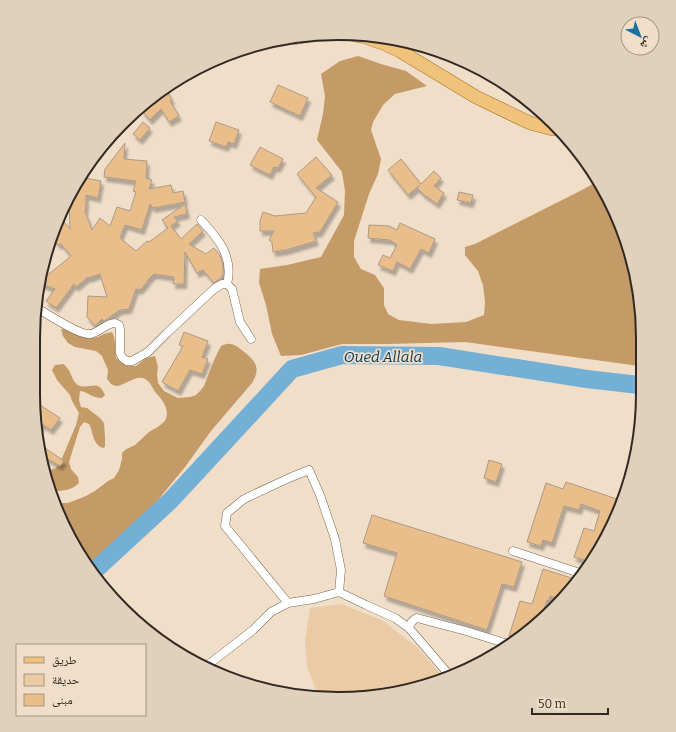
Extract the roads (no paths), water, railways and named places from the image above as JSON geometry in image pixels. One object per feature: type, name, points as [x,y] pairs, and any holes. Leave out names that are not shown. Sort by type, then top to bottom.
[{"type":"main road","points":[[386,44],[400,51],[476,97],[530,123],[550,128]]},
{"type":"street","points":[[201,220],[214,234],[224,249],[229,264],[227,284]]},
{"type":"street","points":[[42,311],[64,324],[86,334],[92,334],[115,322],[120,329],[121,357],[125,360],[132,361],[148,352],[166,333],[214,289],[222,284],[227,284]]},
{"type":"street","points":[[227,284],[232,289],[240,322],[251,339]]},
{"type":"street","points":[[288,603],[225,526],[227,513],[244,499],[309,470],[320,495],[335,538],[341,570],[339,592]]},
{"type":"street","points":[[513,551],[577,572]]},
{"type":"street","points":[[210,663],[253,630],[271,612],[288,603],[314,599],[339,592],[366,606],[395,618],[409,628],[445,672]]},
{"type":"street","points":[[409,628],[411,622],[417,618],[503,643]]},
{"type":"waterway","name":"Oued Allala","points":[[97,569],[171,500],[292,369],[342,355],[439,356],[587,379],[636,385]]}]
